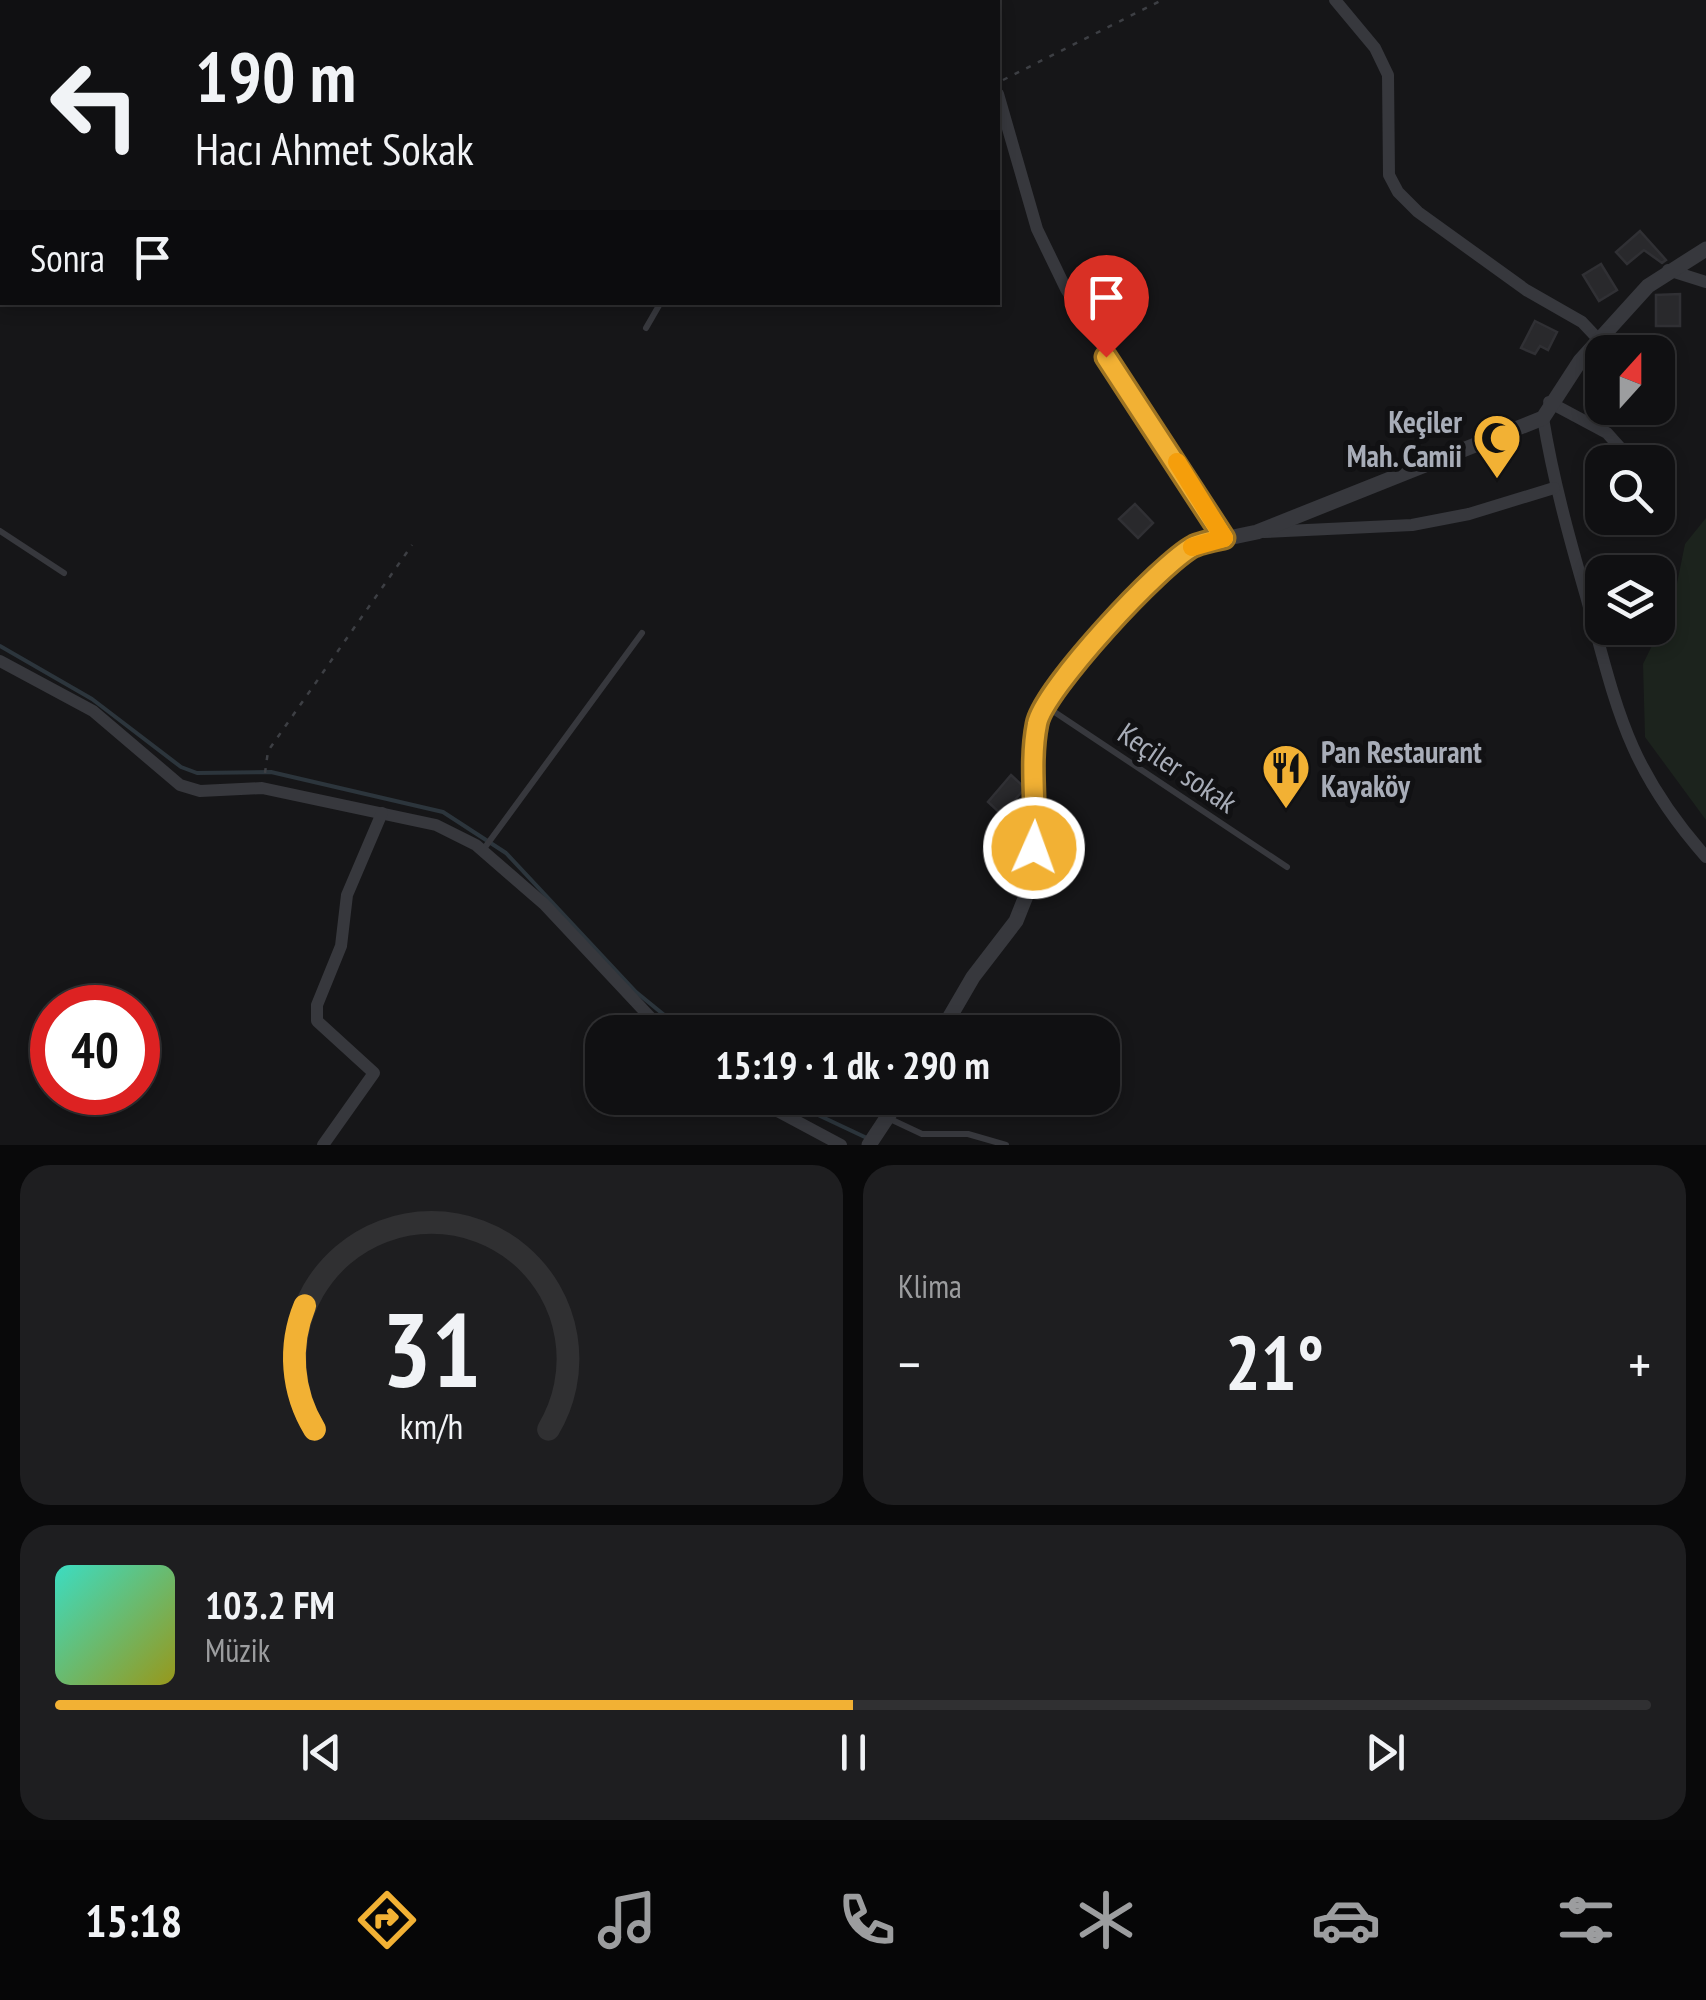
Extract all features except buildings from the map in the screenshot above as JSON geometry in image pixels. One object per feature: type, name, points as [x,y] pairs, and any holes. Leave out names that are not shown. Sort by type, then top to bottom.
[{"type":"street","points":[[1335,0],[1375,48],[1388,74],[1390,175],[1398,192],[1418,212],[1526,290],[1582,322],[1594,335]]},
{"type":"street","points":[[1000,101],[1037,229],[1066,288],[1224,538]]},
{"type":"street","points":[[1604,335],[1668,270],[1706,249]]},
{"type":"street","points":[[1668,270],[1706,282]]},
{"type":"street","points":[[1257,532],[1546,410],[1585,358]]},
{"type":"street","points":[[1546,410],[1607,433],[1618,445]]},
{"type":"street","points":[[1546,410],[1554,488],[1622,730],[1645,776],[1706,857]]},
{"type":"street","points":[[951,1015],[1016,921],[1026,896],[1037,810],[1034,746],[1044,706],[1136,596],[1196,545],[1257,532],[1412,525],[1469,514],[1554,488]]},
{"type":"street","points":[[0,661],[93,711],[180,785],[200,791],[262,788],[382,813],[436,825],[483,850],[544,904],[648,1015]]},
{"type":"street","points":[[324,1145],[374,1073],[317,1021],[316,1005],[341,946],[347,895],[382,813]]},
{"type":"street","points":[[785,1115],[841,1145]]},
{"type":"street","points":[[873,1139],[887,1117]]},
{"type":"lane","points":[[646,328],[658,305]]},
{"type":"lane","points":[[0,531],[64,574]]},
{"type":"lane","points":[[483,850],[642,633]]},
{"type":"lane","name":"Keçiler sokak","points":[[1044,706],[1287,867]]},
{"type":"lane","points":[[887,1117],[922,1134],[968,1134],[1006,1145]]},
{"type":"path","points":[[1000,82],[1162,0]]},
{"type":"path","points":[[263,781],[268,751],[412,545]]},
{"type":"shaded area","points":[[1706,518],[1706,820],[1645,737],[1643,664],[1652,645],[1675,645],[1675,593],[1685,544]]},
{"type":"waterway","points":[[0,646],[92,699],[181,767],[197,773],[271,772],[443,812],[506,853],[636,992],[664,1015]]},
{"type":"waterway","points":[[818,1115],[869,1139]]},
{"type":"slow traffic","points":[[1177,462],[1224,538],[1192,547]]},
{"type":"place","name":"Keçiler Mah. Camii","points":[[1497,480]]},
{"type":"place","name":"Pan Restaurant Kayaköy","points":[[1286,810]]},
{"type":"route","points":[[1034,848],[1034,746],[1037,721],[1050,696],[1160,572],[1196,545],[1224,538],[1106,357]]}]
